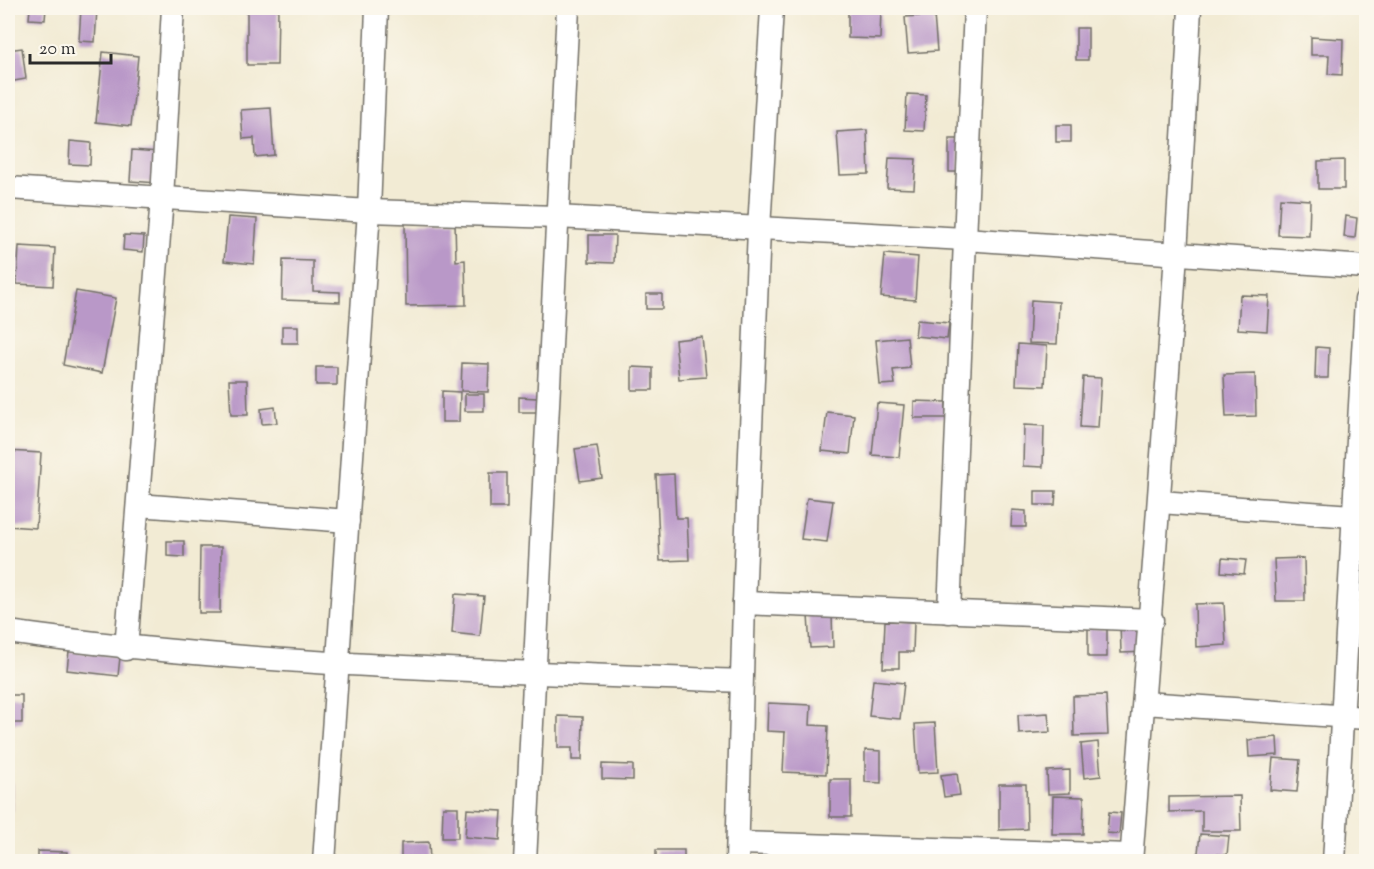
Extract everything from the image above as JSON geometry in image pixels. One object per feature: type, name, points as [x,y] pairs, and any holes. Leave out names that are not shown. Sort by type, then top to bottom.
[{"type":"street","points":[[126,649],[162,198],[173,8]]},
{"type":"street","points":[[324,861],[369,211],[378,8]]},
{"type":"street","points":[[525,861],[568,8]]},
{"type":"street","points":[[772,8],[759,229],[741,681],[738,852],[1131,858],[1152,620],[1178,254],[1190,8]]},
{"type":"street","points":[[949,612],[975,8]]},
{"type":"street","points":[[8,188],[369,211],[557,217],[965,239],[1366,267]]},
{"type":"street","points":[[1334,861],[1343,717],[1360,517],[1366,300]]},
{"type":"street","points":[[1160,502],[1360,517]]},
{"type":"street","points":[[138,505],[348,521]]},
{"type":"street","points":[[744,603],[1152,620]]},
{"type":"street","points":[[8,632],[126,649],[535,673],[741,681]]},
{"type":"street","points":[[1144,703],[1366,718]]},
{"type":"building","points":[[30,8],[46,8],[45,20],[29,19]]},
{"type":"building","points":[[81,8],[97,8],[95,42],[79,41]]},
{"type":"building","points":[[205,8],[278,8],[277,65],[247,65],[247,12],[205,12]]},
{"type":"building","points":[[848,8],[881,8],[880,39],[848,38]]},
{"type":"building","points":[[934,15],[937,51],[908,53],[905,17]]},
{"type":"building","points":[[1076,28],[1088,28],[1088,60],[1076,60]]},
{"type":"building","points":[[1311,37],[1343,39],[1342,75],[1328,74],[1329,55],[1311,55]]},
{"type":"building","points":[[22,48],[26,79],[8,82],[8,50]]},
{"type":"building","points":[[103,52],[138,56],[131,126],[96,122]]},
{"type":"building","points":[[907,94],[926,95],[924,131],[905,130]]},
{"type":"building","points":[[271,108],[274,155],[255,157],[254,138],[243,139],[241,110]]},
{"type":"building","points":[[1056,125],[1071,125],[1071,142],[1056,142]]},
{"type":"building","points":[[867,130],[869,174],[840,175],[837,132]]},
{"type":"building","points":[[949,139],[959,139],[959,172],[949,172]]},
{"type":"building","points":[[70,141],[91,143],[90,165],[69,164]]},
{"type":"building","points":[[132,150],[159,152],[158,183],[130,181]]},
{"type":"building","points":[[889,158],[916,159],[914,189],[887,188]]},
{"type":"building","points":[[1344,160],[1344,189],[1318,189],[1318,161]]},
{"type":"building","points":[[1280,198],[1310,200],[1309,236],[1278,235]]},
{"type":"building","points":[[1346,216],[1357,218],[1355,238],[1344,237]]},
{"type":"building","points":[[228,217],[257,219],[254,264],[224,261]]},
{"type":"building","points":[[455,222],[456,261],[465,260],[466,305],[406,306],[405,223]]},
{"type":"building","points":[[124,235],[144,236],[143,252],[123,250]]},
{"type":"building","points":[[589,235],[615,235],[614,263],[589,262]]},
{"type":"building","points":[[19,246],[55,248],[53,286],[17,284]]},
{"type":"building","points":[[885,254],[918,257],[915,300],[881,297]]},
{"type":"building","points":[[283,260],[313,261],[313,291],[340,292],[340,302],[282,300]]},
{"type":"building","points":[[76,291],[116,298],[102,373],[63,365]]},
{"type":"building","points":[[646,294],[662,294],[662,309],[646,309]]},
{"type":"building","points":[[1240,295],[1269,296],[1267,331],[1238,329]]},
{"type":"building","points":[[1031,300],[1059,302],[1057,344],[1029,343]]},
{"type":"building","points":[[917,320],[949,323],[947,339],[915,336]]},
{"type":"building","points":[[282,326],[298,326],[298,343],[282,343]]},
{"type":"building","points":[[702,337],[706,377],[679,379],[675,340]]},
{"type":"building","points":[[907,337],[910,368],[893,370],[895,384],[880,385],[876,340]]},
{"type":"building","points":[[1018,344],[1047,346],[1045,386],[1016,385]]},
{"type":"building","points":[[1316,347],[1329,348],[1328,378],[1315,378]]},
{"type":"building","points":[[462,363],[489,364],[488,392],[461,391]]},
{"type":"building","points":[[316,367],[337,367],[337,385],[316,385]]},
{"type":"building","points":[[632,367],[653,368],[653,390],[632,390]]},
{"type":"building","points":[[1255,374],[1256,416],[1226,417],[1224,375]]},
{"type":"building","points":[[1083,377],[1101,378],[1098,428],[1080,427]]},
{"type":"building","points":[[229,380],[247,380],[248,415],[231,415]]},
{"type":"building","points":[[442,391],[460,392],[459,422],[442,422]]},
{"type":"building","points":[[465,394],[484,394],[484,411],[465,411]]},
{"type":"building","points":[[519,397],[537,398],[537,412],[519,412]]},
{"type":"building","points":[[914,401],[946,402],[946,418],[914,418]]},
{"type":"building","points":[[877,403],[904,405],[899,457],[872,455]]},
{"type":"building","points":[[275,407],[277,423],[262,424],[261,409]]},
{"type":"building","points":[[827,412],[854,415],[850,454],[822,451]]},
{"type":"building","points":[[1024,425],[1044,426],[1043,467],[1023,466]]},
{"type":"building","points":[[597,446],[602,478],[580,481],[575,449]]},
{"type":"building","points":[[8,451],[41,453],[36,528],[8,526]]},
{"type":"building","points":[[490,473],[507,473],[507,508],[490,508]]},
{"type":"building","points":[[674,474],[676,518],[687,518],[689,560],[660,561],[656,475]]},
{"type":"building","points":[[1035,491],[1056,491],[1055,505],[1035,505]]},
{"type":"building","points":[[807,498],[833,501],[827,542],[801,539]]},
{"type":"building","points":[[1012,510],[1026,511],[1026,527],[1011,527]]},
{"type":"building","points":[[167,541],[184,541],[184,557],[167,556]]},
{"type":"building","points":[[200,547],[221,547],[220,613],[199,613]]},
{"type":"building","points":[[1222,558],[1246,560],[1244,574],[1221,572]]},
{"type":"building","points":[[1304,558],[1305,601],[1276,601],[1274,559]]},
{"type":"building","points":[[455,594],[484,596],[480,636],[452,633]]},
{"type":"building","points":[[1224,603],[1226,645],[1196,647],[1195,604]]},
{"type":"building","points":[[832,614],[833,647],[810,648],[808,615]]},
{"type":"building","points":[[885,621],[914,622],[913,652],[899,652],[899,668],[883,668]]},
{"type":"building","points":[[1146,621],[1147,652],[1121,653],[1120,622]]},
{"type":"building","points":[[1088,628],[1107,629],[1107,657],[1088,657]]},
{"type":"building","points":[[69,651],[120,657],[118,676],[67,670]]},
{"type":"building","points":[[873,680],[904,683],[900,719],[869,716]]},
{"type":"building","points":[[8,695],[22,695],[22,723],[8,723]]},
{"type":"building","points":[[1106,695],[1108,735],[1074,736],[1073,696]]},
{"type":"building","points":[[768,703],[811,705],[810,725],[828,726],[826,774],[783,772],[785,732],[767,731]]},
{"type":"building","points":[[1048,713],[1050,732],[1019,734],[1018,715]]},
{"type":"building","points":[[558,716],[583,717],[582,760],[572,760],[572,748],[558,748]]},
{"type":"building","points":[[935,723],[938,772],[918,773],[915,724]]},
{"type":"building","points":[[1277,737],[1278,755],[1249,757],[1248,740]]},
{"type":"building","points":[[1098,742],[1101,776],[1084,778],[1081,744]]},
{"type":"building","points":[[865,750],[881,751],[881,783],[865,782]]},
{"type":"building","points":[[1273,758],[1300,760],[1297,792],[1270,790]]},
{"type":"building","points":[[602,764],[633,765],[633,780],[602,779]]},
{"type":"building","points":[[1070,770],[1070,793],[1048,794],[1047,771]]},
{"type":"building","points":[[957,773],[960,795],[944,797],[941,775]]},
{"type":"building","points":[[830,779],[851,779],[851,817],[830,817]]},
{"type":"building","points":[[8,782],[12,782],[12,811],[8,811]]},
{"type":"building","points":[[999,784],[1026,784],[1027,829],[999,830]]},
{"type":"building","points":[[1053,796],[1084,797],[1083,834],[1052,834]]},
{"type":"building","points":[[1240,796],[1241,831],[1202,831],[1202,811],[1169,812],[1169,797]]},
{"type":"building","points":[[443,807],[458,807],[458,838],[442,838]]},
{"type":"building","points":[[467,809],[502,811],[500,840],[465,837]]},
{"type":"building","points":[[1109,812],[1121,813],[1119,834],[1107,833]]},
{"type":"building","points":[[1200,834],[1229,836],[1227,855],[1213,854],[1213,862],[1197,862]]},
{"type":"building","points":[[429,842],[430,862],[401,862],[401,843]]},
{"type":"building","points":[[656,850],[684,850],[684,862],[656,862]]},
{"type":"building","points":[[38,851],[67,852],[66,862],[38,862]]}]
